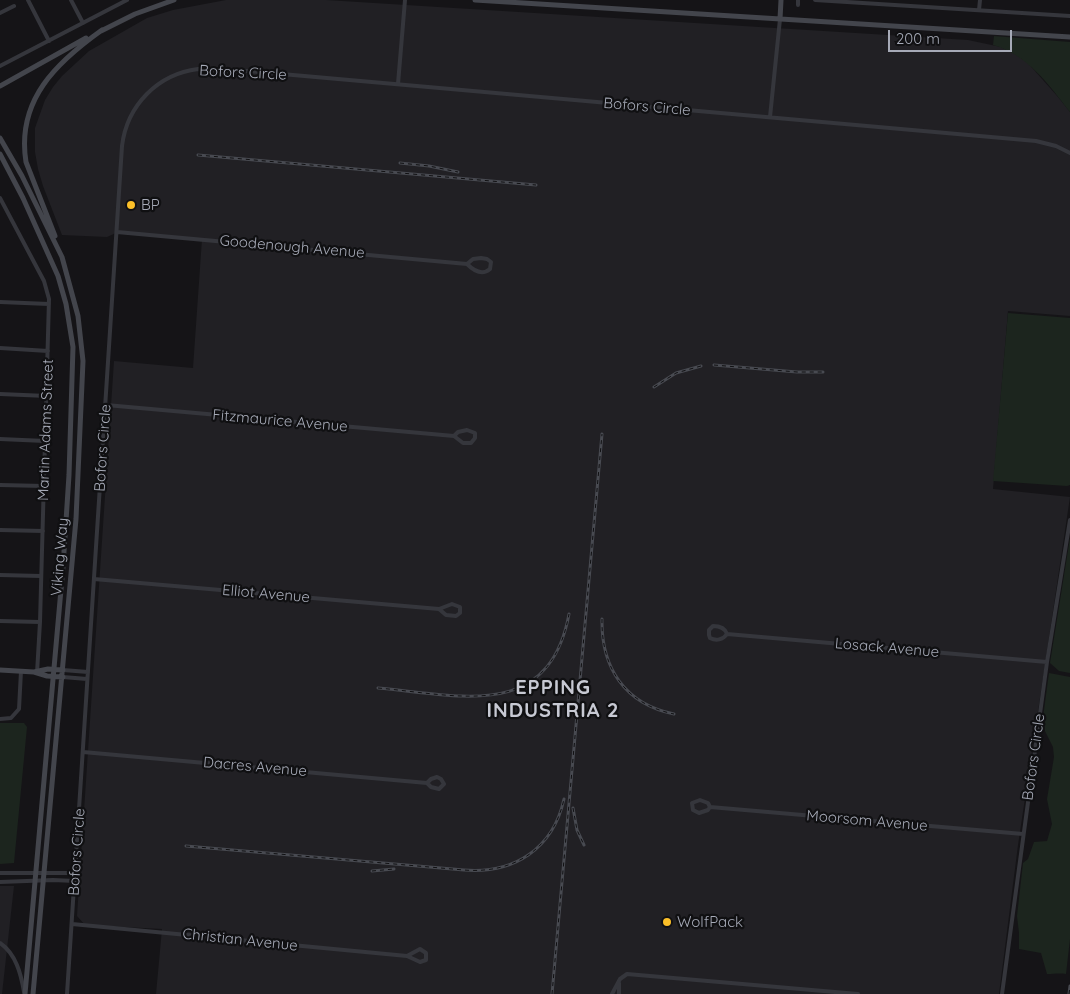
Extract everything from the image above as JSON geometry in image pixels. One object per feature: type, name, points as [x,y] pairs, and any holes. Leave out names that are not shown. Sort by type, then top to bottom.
[{"type":"main road","points":[[0,86],[102,30],[135,14],[174,0]]},
{"type":"main road","points":[[476,0],[1070,37]]},
{"type":"main road","points":[[780,19],[781,0]]},
{"type":"main road","points":[[62,257],[49,218],[28,169],[24,149],[26,123],[31,106],[44,82],[60,65],[102,30]]},
{"type":"main road","name":"Viking Way","points":[[0,138],[22,176],[62,257],[78,316],[83,376],[77,510],[34,993]]},
{"type":"main road","name":"Viking Way","points":[[0,154],[23,198],[54,267],[66,304],[72,336],[69,475],[54,669],[24,994]]},
{"type":"main road","points":[[36,672],[54,669],[63,670]]},
{"type":"main road","points":[[0,670],[36,672],[63,678]]},
{"type":"street","points":[[28,0],[49,41]]},
{"type":"street","points":[[71,0],[83,23]]},
{"type":"street","points":[[0,66],[127,0]]},
{"type":"street","points":[[398,84],[405,0]]},
{"type":"street","points":[[798,0],[798,5]]},
{"type":"street","points":[[815,0],[1070,16]]},
{"type":"street","points":[[934,0],[934,7]]},
{"type":"street","points":[[979,10],[980,0]]},
{"type":"street","points":[[0,13],[14,6]]},
{"type":"street","points":[[770,117],[780,19]]},
{"type":"street","name":"Bofors Circle","points":[[67,994],[118,232],[122,146],[127,124],[142,98],[155,85],[169,77],[198,68],[1036,141],[1056,146],[1070,153]]},
{"type":"street","name":"Martin Adams Street","points":[[0,198],[44,281],[50,304],[40,622],[36,672]]},
{"type":"street","name":"Goodenough Avenue","points":[[118,232],[467,264]]},
{"type":"street","points":[[484,258],[489,260],[492,266],[488,271],[482,272],[474,270],[467,264],[473,259],[484,258]]},
{"type":"street","points":[[0,298],[0,302],[50,304]]},
{"type":"street","points":[[0,348],[48,350]]},
{"type":"street","points":[[0,394],[47,396]]},
{"type":"street","name":"Fitzmaurice Avenue","points":[[106,405],[454,436]]},
{"type":"street","points":[[467,430],[474,433],[475,438],[471,443],[466,443],[460,442],[454,436],[458,432],[467,430]]},
{"type":"street","points":[[0,439],[45,441]]},
{"type":"street","points":[[0,485],[44,486]]},
{"type":"street","name":"Bofors Circle","points":[[1002,994],[1047,662],[1070,520]]},
{"type":"street","points":[[0,530],[43,531]]},
{"type":"street","points":[[0,575],[41,576]]},
{"type":"street","name":"Elliot Avenue","points":[[94,579],[439,609]]},
{"type":"street","points":[[454,604],[460,607],[461,611],[454,617],[446,615],[439,609],[454,604]]},
{"type":"street","points":[[0,621],[40,622]]},
{"type":"street","points":[[713,626],[723,628],[727,634],[725,637],[716,640],[708,635],[709,630],[713,626]]},
{"type":"street","name":"Losack Avenue","points":[[727,634],[1047,662]]},
{"type":"street","points":[[76,671],[84,666],[88,660]]},
{"type":"street","points":[[63,670],[88,672]]},
{"type":"street","points":[[0,719],[10,718],[19,709],[20,671]]},
{"type":"street","points":[[63,678],[87,679]]},
{"type":"street","name":"Dacres Avenue","points":[[83,752],[427,783]]},
{"type":"street","points":[[700,800],[708,803],[710,807],[708,810],[699,813],[693,810],[692,806],[695,801],[700,800]]},
{"type":"street","name":"Moorsom Avenue","points":[[710,807],[1023,834]]},
{"type":"street","points":[[0,873],[75,873]]},
{"type":"street","points":[[0,882],[75,881]]},
{"type":"street","name":"Christian Avenue","points":[[72,924],[408,956],[420,962],[426,960],[427,957],[426,953],[420,949],[408,956]]},
{"type":"street","points":[[2,944],[11,955],[18,969],[24,994]]},
{"type":"street","points":[[612,994],[622,976],[630,974],[858,994]]},
{"type":"street","points":[[619,981],[619,994]]},
{"type":"shaded area","points":[[226,0],[326,0],[968,40],[1001,47],[1027,62],[1070,112],[1070,316],[1008,311],[993,489],[1070,497],[1018,845],[999,994],[156,994],[162,929],[85,925],[77,916],[114,361],[193,368],[202,239],[118,232],[107,237],[62,235],[38,169],[35,152],[35,128],[45,100],[53,87],[89,51],[147,18],[173,10]]},
{"type":"shaded area","points":[[994,36],[1070,42],[1070,112],[1046,82],[1027,63],[1017,56],[993,45]]},
{"type":"shaded area","points":[[1008,313],[1070,318],[1070,485],[993,481]]},
{"type":"shaded area","points":[[1070,538],[1070,673],[1059,671],[1050,663]]},
{"type":"shaded area","points":[[1049,673],[1070,677],[1070,939],[1066,974],[1047,974],[1041,953],[1019,949],[1017,916],[1023,863],[1028,859],[1034,842],[1047,841],[1052,824],[1047,799],[1054,757],[1053,747],[1042,725]]},
{"type":"shaded area","points":[[0,723],[24,723],[27,727],[14,863],[0,864]]},
{"type":"shaded area","points":[[0,886],[14,886],[2,994],[0,994]]},
{"type":"railway","points":[[198,155],[536,185]]},
{"type":"railway","points":[[400,163],[458,172]]},
{"type":"railway","points":[[714,365],[797,372],[823,372]]},
{"type":"railway","points":[[654,387],[676,373],[701,366]]},
{"type":"railway","points":[[552,994],[602,434]]},
{"type":"railway","points":[[378,688],[439,695],[469,696],[496,694],[521,687],[542,672],[558,648],[569,614]]},
{"type":"railway","points":[[602,619],[606,653],[611,668],[619,681],[642,702],[674,714]]},
{"type":"railway","points":[[186,846],[464,870],[499,868],[529,855],[541,844],[551,832],[559,817],[564,799]]},
{"type":"railway","points":[[573,808],[577,830],[584,845]]},
{"type":"railway","points":[[372,871],[394,869]]},
{"type":"railway","points":[[1069,994],[1070,986]]},
{"type":"place","name":"BP","points":[[131,205]]},
{"type":"place","name":"WolfPack","points":[[667,922]]},
{"type":"district","name":"EPPING INDUSTRIA 2","points":[[553,700]]}]
